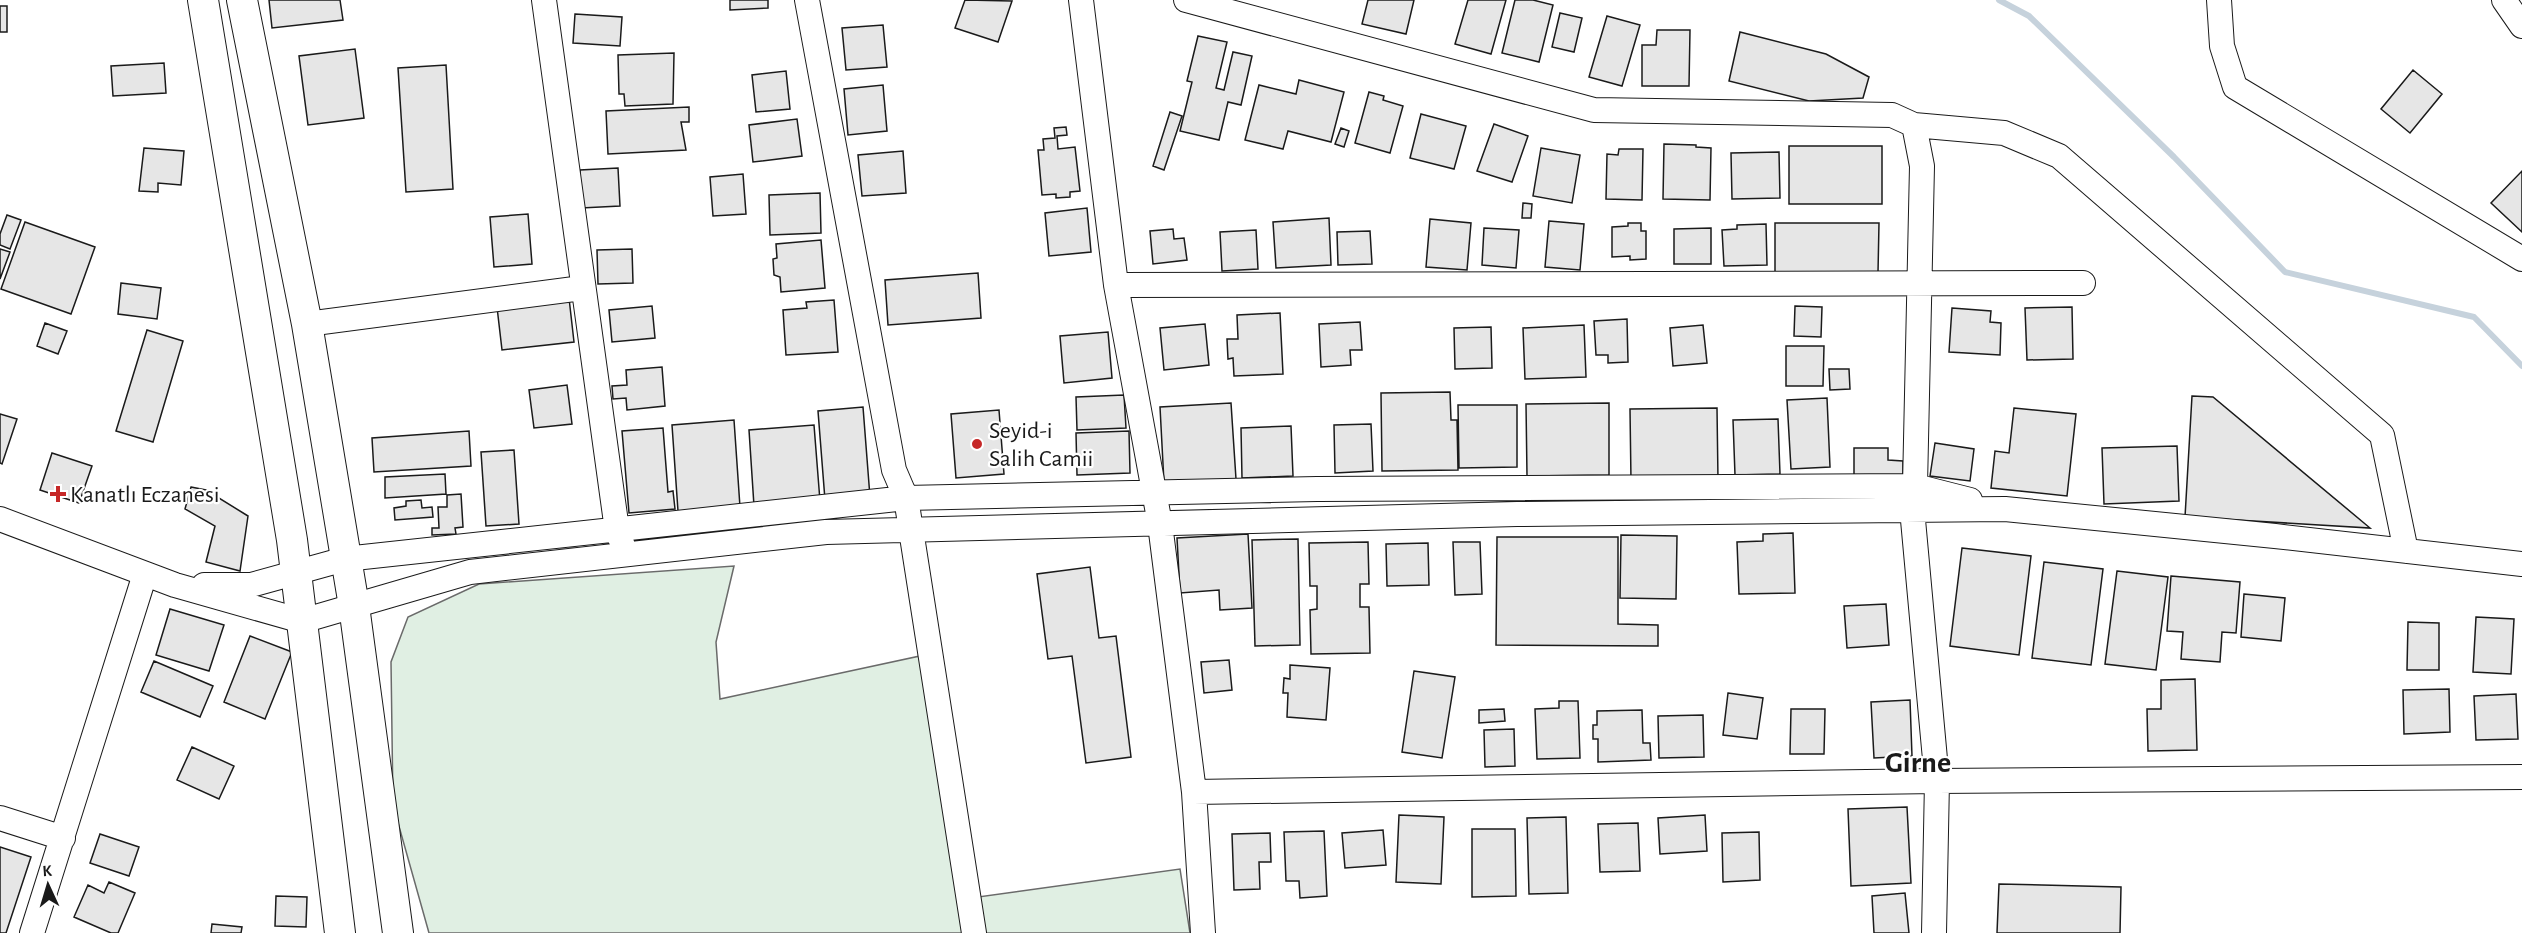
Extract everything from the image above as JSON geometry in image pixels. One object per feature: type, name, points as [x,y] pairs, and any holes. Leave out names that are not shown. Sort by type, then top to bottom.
[{"type":"main road","points":[[203,0],[296,571],[340,933]]},
{"type":"main road","points":[[242,0],[307,324],[354,606],[398,933]]},
{"type":"street","points":[[544,0],[617,530],[627,555]]},
{"type":"street","points":[[807,0],[894,470],[906,498],[974,933]]},
{"type":"street","points":[[1082,0],[1116,285],[1160,524],[1194,792],[1203,933]]},
{"type":"street","points":[[1186,0],[1594,110],[1892,115],[1914,126],[2004,133],[2059,156],[2382,435],[2406,551]]},
{"type":"street","points":[[2219,0],[2222,46],[2235,87],[2522,259]]},
{"type":"street","points":[[2504,0],[2522,26]]},
{"type":"street","points":[[1914,126],[1922,166],[1913,498],[1937,781],[1934,933]]},
{"type":"street","points":[[1116,285],[2083,283]]},
{"type":"street","points":[[307,324],[582,288]]},
{"type":"street","points":[[175,585],[251,585],[345,559],[906,498],[1317,489],[1913,498],[2522,564]]},
{"type":"street","points":[[0,519],[175,585],[302,621],[470,572],[826,532],[1517,514],[1913,498]]},
{"type":"street","points":[[32,933],[146,574]]},
{"type":"street","points":[[1194,792],[1937,781],[2522,777]]},
{"type":"street","points":[[0,818],[63,838]]},
{"type":"green space","points":[[734,566],[716,642],[720,699],[920,656],[964,899],[1180,869],[1190,933],[429,933],[393,805],[391,662],[408,617],[479,584]]},
{"type":"building","points":[[269,0],[340,0],[343,20],[272,28]]},
{"type":"building","points":[[730,0],[768,0],[768,8],[730,10]]},
{"type":"building","points":[[965,0],[1012,1],[998,42],[955,28]]},
{"type":"building","points":[[1368,0],[1414,0],[1406,34],[1362,24]]},
{"type":"building","points":[[1468,0],[1506,0],[1491,54],[1455,44]]},
{"type":"building","points":[[1515,0],[1533,0],[1553,5],[1539,62],[1502,53]]},
{"type":"building","points":[[0,6],[7,6],[7,32],[0,32]]},
{"type":"building","points":[[1560,13],[1582,18],[1574,52],[1552,47]]},
{"type":"building","points":[[575,14],[622,17],[620,46],[573,43]]},
{"type":"building","points":[[1607,16],[1640,25],[1622,86],[1589,77]]},
{"type":"building","points":[[883,25],[887,67],[846,70],[842,28]]},
{"type":"building","points":[[1657,30],[1690,30],[1689,86],[1642,86],[1642,45],[1656,45]]},
{"type":"building","points":[[1740,32],[1826,54],[1869,77],[1863,98],[1809,101],[1729,81]]},
{"type":"building","points":[[1198,36],[1227,42],[1216,88],[1224,90],[1233,52],[1252,56],[1241,105],[1228,102],[1219,140],[1180,131],[1192,82],[1187,81]]},
{"type":"building","points":[[355,49],[364,118],[308,125],[299,56]]},
{"type":"building","points":[[674,53],[673,104],[625,106],[624,94],[619,94],[618,55]]},
{"type":"building","points":[[164,63],[166,93],[113,96],[111,66]]},
{"type":"building","points":[[446,65],[453,189],[406,192],[398,68]]},
{"type":"building","points":[[2413,70],[2442,94],[2410,133],[2381,109]]},
{"type":"building","points":[[786,71],[790,109],[756,112],[752,75]]},
{"type":"building","points":[[1299,80],[1344,92],[1331,142],[1288,131],[1283,149],[1245,140],[1259,85],[1296,94]]},
{"type":"building","points":[[883,85],[887,131],[848,135],[844,89]]},
{"type":"building","points":[[1369,92],[1384,96],[1383,100],[1403,106],[1390,153],[1355,143]]},
{"type":"building","points":[[689,107],[689,122],[681,122],[686,150],[608,154],[606,111]]},
{"type":"building","points":[[1170,112],[1182,116],[1164,170],[1153,166]]},
{"type":"building","points":[[1421,114],[1466,126],[1454,169],[1410,158]]},
{"type":"building","points":[[797,119],[802,156],[753,162],[749,125]]},
{"type":"building","points":[[1494,124],[1528,136],[1512,182],[1477,171]]},
{"type":"building","points":[[1066,127],[1067,135],[1057,136],[1058,149],[1075,147],[1080,191],[1070,192],[1070,197],[1056,198],[1056,194],[1042,195],[1038,150],[1044,150],[1043,139],[1055,138],[1054,128]]},
{"type":"building","points":[[1341,128],[1349,131],[1344,147],[1335,144]]},
{"type":"building","points":[[1664,144],[1711,148],[1710,200],[1663,199]]},
{"type":"building","points":[[1789,146],[1882,146],[1882,204],[1789,204]]},
{"type":"building","points":[[144,148],[184,151],[181,185],[158,183],[158,192],[139,191]]},
{"type":"building","points":[[1541,148],[1580,155],[1572,203],[1533,196]]},
{"type":"building","points":[[1619,149],[1643,149],[1642,200],[1606,199],[1607,154],[1618,155]]},
{"type":"building","points":[[903,151],[906,193],[862,196],[858,155]]},
{"type":"building","points":[[1779,152],[1780,198],[1732,199],[1731,153]]},
{"type":"building","points":[[618,168],[620,206],[581,208],[580,170]]},
{"type":"building","points":[[2522,171],[2522,232],[2491,203]]},
{"type":"building","points":[[743,174],[746,214],[713,216],[710,177]]},
{"type":"building","points":[[820,193],[821,233],[770,235],[769,195]]},
{"type":"building","points":[[1523,203],[1532,204],[1531,218],[1522,218]]},
{"type":"building","points":[[1087,208],[1091,252],[1049,256],[1045,213]]},
{"type":"building","points":[[528,214],[532,264],[494,267],[490,217]]},
{"type":"building","points":[[7,215],[21,220],[10,249],[0,245],[0,234]]},
{"type":"building","points":[[1329,218],[1331,265],[1276,268],[1273,222]]},
{"type":"building","points":[[1430,219],[1471,223],[1467,270],[1426,267]]},
{"type":"building","points":[[1549,221],[1584,224],[1580,270],[1545,267]]},
{"type":"building","points":[[25,222],[95,247],[71,314],[1,289]]},
{"type":"building","points":[[1628,223],[1641,223],[1641,231],[1646,231],[1646,259],[1630,260],[1630,256],[1612,257],[1612,227],[1628,226]]},
{"type":"building","points":[[1775,223],[1879,223],[1878,273],[1775,273]]},
{"type":"building","points":[[1766,224],[1767,265],[1724,266],[1722,230],[1737,229],[1737,225]]},
{"type":"building","points":[[1484,228],[1519,230],[1516,268],[1482,265]]},
{"type":"building","points":[[1711,228],[1711,264],[1674,264],[1674,229]]},
{"type":"building","points":[[1173,229],[1174,239],[1184,238],[1187,260],[1153,264],[1150,231]]},
{"type":"building","points":[[1256,230],[1258,269],[1222,271],[1220,232]]},
{"type":"building","points":[[1370,231],[1372,264],[1338,265],[1337,232]]},
{"type":"building","points":[[821,240],[825,288],[781,292],[780,277],[774,275],[773,259],[777,258],[776,244]]},
{"type":"building","points":[[0,249],[10,252],[0,279]]},
{"type":"building","points":[[632,249],[633,283],[598,284],[597,250]]},
{"type":"building","points":[[978,273],[981,318],[888,325],[885,280]]},
{"type":"building","points":[[121,283],[161,288],[157,319],[118,314]]},
{"type":"building","points":[[569,298],[574,342],[502,350],[497,307]]},
{"type":"building","points":[[834,300],[838,352],[786,355],[783,310],[807,308],[806,302]]},
{"type":"building","points":[[652,306],[655,338],[612,342],[609,310]]},
{"type":"building","points":[[1795,306],[1822,307],[1821,337],[1794,336]]},
{"type":"building","points":[[2072,307],[2073,359],[2027,360],[2025,308]]},
{"type":"building","points":[[1952,308],[1991,311],[1990,322],[2001,323],[2000,355],[1949,352]]},
{"type":"building","points":[[1280,313],[1283,374],[1234,376],[1233,358],[1228,359],[1227,339],[1238,339],[1237,315]]},
{"type":"building","points":[[1627,319],[1628,362],[1608,363],[1608,355],[1596,355],[1594,321]]},
{"type":"building","points":[[1360,322],[1362,350],[1350,350],[1351,365],[1321,367],[1319,324]]},
{"type":"building","points":[[45,323],[67,331],[58,354],[37,346]]},
{"type":"building","points":[[1205,324],[1209,365],[1164,370],[1160,328]]},
{"type":"building","points":[[1584,325],[1586,377],[1525,379],[1523,328]]},
{"type":"building","points":[[1703,325],[1707,363],[1673,366],[1670,328]]},
{"type":"building","points":[[1491,327],[1492,368],[1455,369],[1454,328]]},
{"type":"building","points":[[147,330],[183,341],[153,442],[116,431]]},
{"type":"building","points":[[1108,332],[1112,378],[1064,383],[1060,336]]},
{"type":"building","points":[[1786,346],[1824,346],[1823,386],[1786,386]]},
{"type":"building","points":[[662,367],[665,406],[627,410],[626,398],[613,399],[612,386],[627,385],[626,370]]},
{"type":"building","points":[[1829,369],[1849,369],[1850,389],[1830,390]]},
{"type":"building","points":[[567,385],[572,424],[534,428],[529,390]]},
{"type":"building","points":[[1450,392],[1451,420],[1457,420],[1458,470],[1382,471],[1381,393]]},
{"type":"building","points":[[1124,395],[1126,428],[1077,430],[1076,397]]},
{"type":"building","points":[[2192,396],[2213,397],[2370,528],[2185,517]]},
{"type":"building","points":[[1827,398],[1830,467],[1791,469],[1787,400]]},
{"type":"building","points":[[1231,403],[1236,479],[1164,483],[1160,407]]},
{"type":"building","points":[[1609,403],[1609,475],[1527,476],[1526,404]]},
{"type":"building","points":[[1458,405],[1517,405],[1517,467],[1459,468]]},
{"type":"building","points":[[863,407],[870,497],[825,500],[818,411]]},
{"type":"building","points":[[1717,408],[1718,480],[1631,481],[1630,409]]},
{"type":"building","points":[[2014,408],[2076,414],[2067,496],[1991,488],[1995,451],[2009,453]]},
{"type":"building","name":"Seyid-i Salih Camii","points":[[999,410],[1004,474],[956,478],[951,414]]},
{"type":"building","points":[[0,414],[17,419],[2,464],[0,463]]},
{"type":"building","points":[[1778,419],[1780,474],[1735,475],[1733,420]]},
{"type":"building","points":[[734,420],[740,507],[678,511],[672,425]]},
{"type":"building","points":[[1371,424],[1373,471],[1335,473],[1334,425]]},
{"type":"building","points":[[814,425],[820,501],[754,506],[749,430]]},
{"type":"building","points":[[1291,426],[1293,476],[1242,478],[1241,428]]},
{"type":"building","points":[[663,428],[668,492],[673,491],[675,509],[629,513],[622,431]]},
{"type":"building","points":[[469,431],[471,466],[374,472],[372,438]]},
{"type":"building","points":[[1129,431],[1130,473],[1077,475],[1076,433]]},
{"type":"building","points":[[1935,443],[1974,449],[1970,481],[1930,476]]},
{"type":"building","points":[[2177,446],[2179,501],[2104,504],[2102,448]]},
{"type":"building","points":[[1854,448],[1888,448],[1888,460],[1903,461],[1903,481],[1854,480]]},
{"type":"building","points":[[514,450],[519,524],[486,526],[481,452]]},
{"type":"building","points":[[52,453],[92,466],[79,503],[40,490]]},
{"type":"building","points":[[445,474],[446,494],[385,498],[385,477]]},
{"type":"building","points":[[191,487],[206,490],[248,516],[240,571],[206,562],[215,526],[185,509]]},
{"type":"building","points":[[461,494],[463,527],[455,528],[456,534],[432,535],[432,528],[439,528],[438,507],[447,507],[447,495]]},
{"type":"building","points":[[421,500],[422,508],[432,507],[433,517],[395,520],[394,508],[406,506],[406,501]]},
{"type":"building","points":[[1793,533],[1795,593],[1739,594],[1737,542],[1763,541],[1763,534]]},
{"type":"building","points":[[1248,534],[1252,608],[1220,610],[1219,590],[1180,593],[1177,538]]},
{"type":"building","points":[[1621,535],[1677,536],[1676,599],[1620,598]]},
{"type":"building","points":[[1497,537],[1618,537],[1618,624],[1658,625],[1658,646],[1496,645]]},
{"type":"building","points":[[1298,539],[1300,645],[1255,646],[1252,540]]},
{"type":"building","points":[[1368,542],[1369,584],[1360,584],[1360,607],[1369,607],[1370,653],[1311,654],[1310,610],[1317,609],[1317,586],[1310,586],[1309,543]]},
{"type":"building","points":[[1453,542],[1480,542],[1482,594],[1455,595]]},
{"type":"building","points":[[1428,543],[1429,585],[1387,586],[1386,544]]},
{"type":"building","points":[[1962,548],[2031,556],[2019,655],[1950,646]]},
{"type":"building","points":[[2044,562],[2103,569],[2091,665],[2032,658]]},
{"type":"building","points":[[1090,567],[1099,638],[1116,636],[1131,757],[1086,763],[1072,656],[1048,659],[1037,574]]},
{"type":"building","points":[[2117,571],[2168,577],[2156,670],[2105,664]]},
{"type":"building","points":[[2171,576],[2240,582],[2236,633],[2222,632],[2220,662],[2181,659],[2183,632],[2167,631]]},
{"type":"building","points":[[2244,594],[2285,598],[2281,641],[2241,637]]},
{"type":"building","points":[[1886,604],[1889,645],[1847,648],[1844,606]]},
{"type":"building","points":[[170,609],[224,625],[209,671],[156,655]]},
{"type":"building","points":[[2476,617],[2514,619],[2511,674],[2473,672]]},
{"type":"building","points":[[2408,622],[2439,623],[2439,670],[2407,670]]},
{"type":"building","points":[[250,636],[292,652],[265,719],[224,702]]},
{"type":"building","points":[[1229,660],[1232,690],[1204,693],[1201,662]]},
{"type":"building","points":[[154,661],[213,686],[200,717],[141,692]]},
{"type":"building","points":[[1290,665],[1330,668],[1326,720],[1287,717],[1288,693],[1283,693],[1284,678],[1290,679]]},
{"type":"building","points":[[1414,671],[1455,677],[1442,758],[1402,752]]},
{"type":"building","points":[[2195,679],[2197,750],[2148,751],[2147,709],[2161,709],[2161,680]]},
{"type":"building","points":[[2449,689],[2450,732],[2404,734],[2403,690]]},
{"type":"building","points":[[1728,693],[1763,698],[1757,739],[1723,735]]},
{"type":"building","points":[[2516,694],[2518,739],[2476,740],[2474,696]]},
{"type":"building","points":[[1910,700],[1912,756],[1874,758],[1871,702]]},
{"type":"building","points":[[1559,701],[1578,701],[1580,758],[1537,759],[1535,709],[1559,708]]},
{"type":"building","points":[[1504,709],[1505,721],[1479,723],[1479,710]]},
{"type":"building","points":[[1791,709],[1825,709],[1824,754],[1790,754]]},
{"type":"building","points":[[1642,710],[1643,743],[1650,743],[1651,760],[1598,762],[1598,739],[1593,739],[1593,725],[1597,725],[1597,711]]},
{"type":"building","points":[[1703,715],[1704,757],[1659,758],[1658,716]]},
{"type":"building","points":[[1514,729],[1515,766],[1485,767],[1484,730]]},
{"type":"building","points":[[192,747],[234,766],[219,799],[177,780]]},
{"type":"building","points":[[1907,807],[1911,883],[1851,886],[1848,809]]},
{"type":"building","points":[[1399,815],[1444,817],[1441,884],[1396,882]]},
{"type":"building","points":[[1705,815],[1707,851],[1660,854],[1658,818]]},
{"type":"building","points":[[1566,817],[1568,893],[1529,894],[1527,818]]},
{"type":"building","points":[[1638,823],[1640,871],[1600,872],[1598,824]]},
{"type":"building","points":[[1472,829],[1515,829],[1516,896],[1472,897]]},
{"type":"building","points":[[1383,830],[1386,865],[1345,868],[1342,833]]},
{"type":"building","points":[[1324,831],[1327,896],[1300,898],[1299,881],[1286,881],[1284,832]]},
{"type":"building","points":[[1759,832],[1760,880],[1723,882],[1722,833]]},
{"type":"building","points":[[1270,833],[1271,862],[1259,862],[1260,889],[1234,890],[1232,834]]},
{"type":"building","points":[[100,834],[139,847],[129,876],[90,863]]},
{"type":"building","points":[[0,847],[31,857],[6,933],[0,933]]},
{"type":"building","points":[[109,882],[135,893],[118,933],[111,933],[74,917],[88,885],[104,893]]},
{"type":"building","points":[[1999,884],[2121,887],[2120,933],[1997,933]]},
{"type":"building","points":[[1905,893],[1909,933],[1874,933],[1872,896]]},
{"type":"building","points":[[276,896],[307,897],[306,927],[275,926]]},
{"type":"building","points":[[212,924],[242,927],[241,933],[211,933]]},
{"type":"waterway","points":[[1999,0],[2029,16],[2174,157],[2285,272],[2474,317],[2522,366]]},
{"type":"place","name":"Seyid-i Salih Camii","points":[[977,444]]},
{"type":"place","name":"Kanatlı Eczanesi","points":[[58,494]]},
{"type":"district","name":"Girne","points":[[1918,762]]}]
